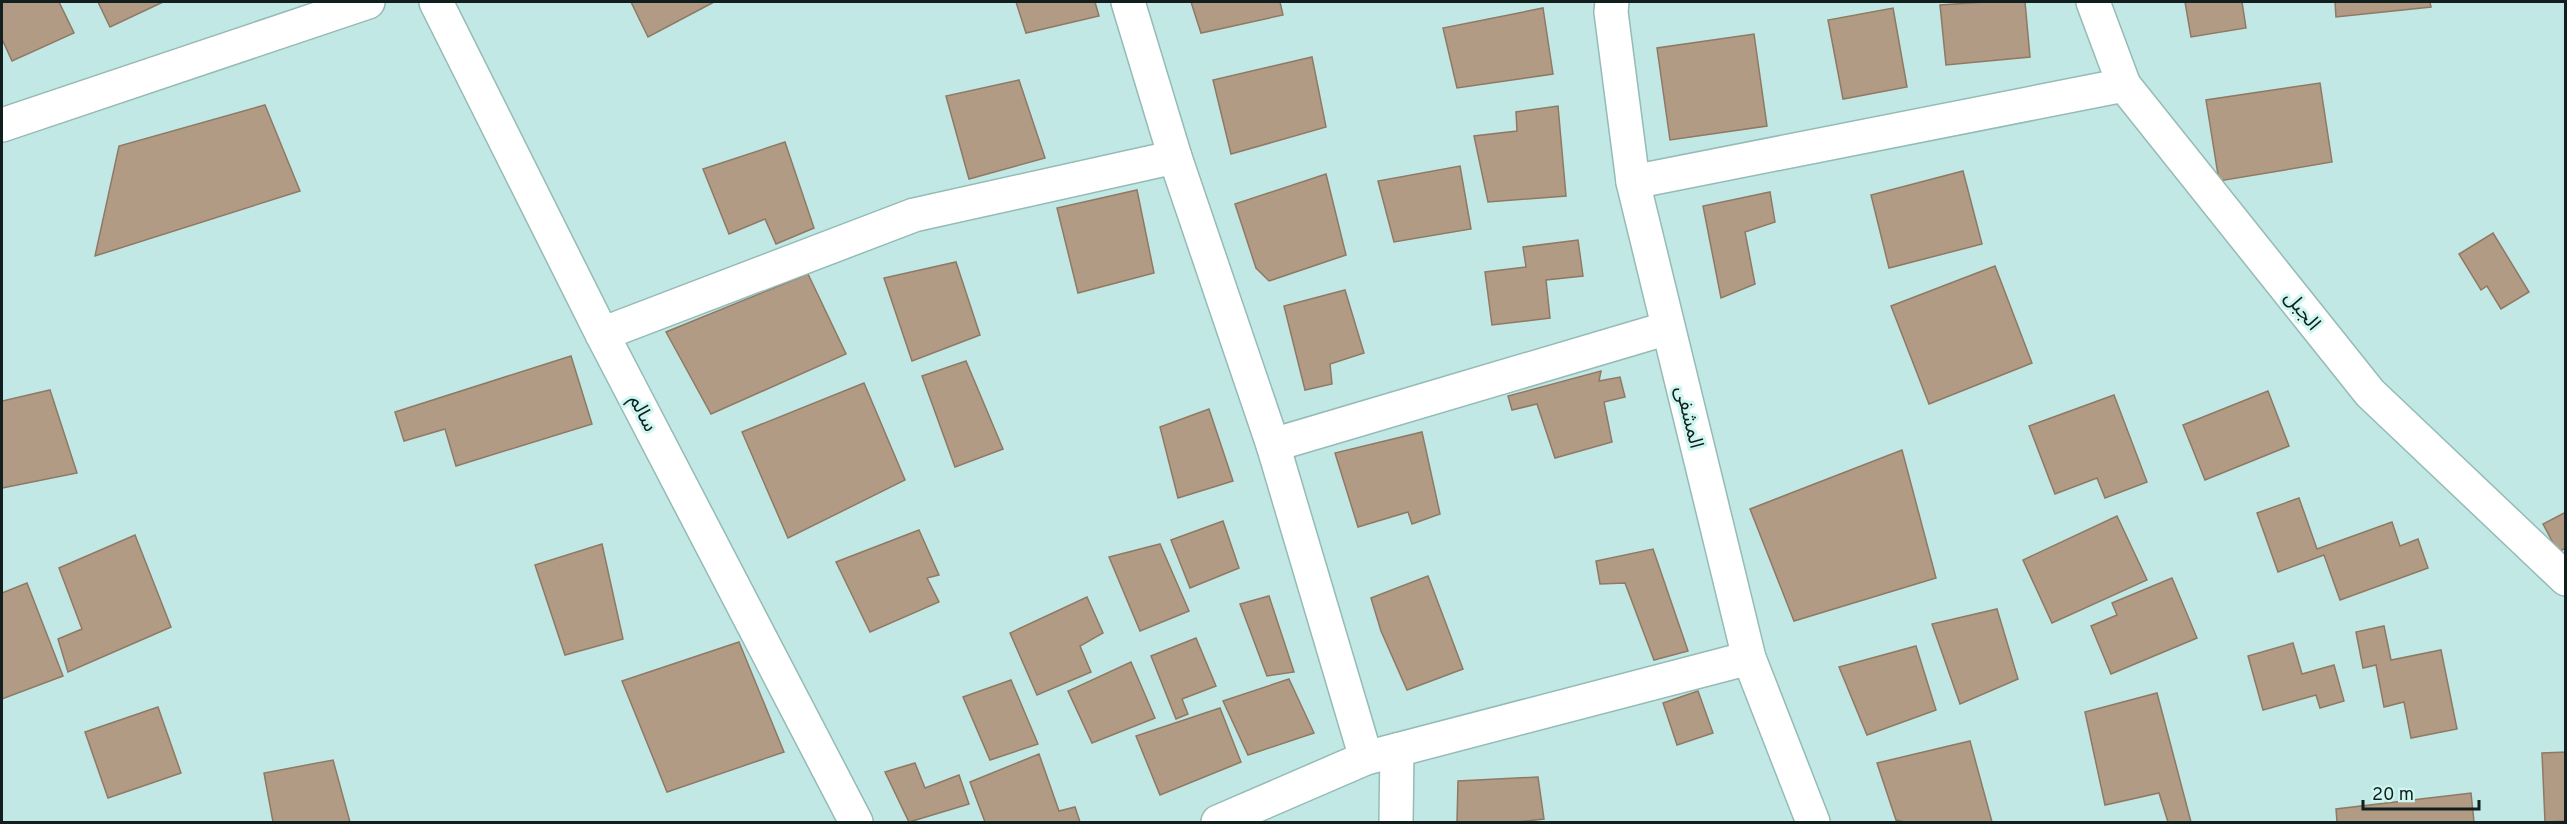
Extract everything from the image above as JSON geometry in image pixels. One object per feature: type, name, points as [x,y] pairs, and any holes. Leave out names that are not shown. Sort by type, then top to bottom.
[{"type":"street","points":[[2,125],[368,2]]},
{"type":"street","name":"سالم","points":[[436,2],[602,334],[856,822]]},
{"type":"street","points":[[1128,2],[1175,157],[1381,754],[1396,822]]},
{"type":"street","name":"المشفى","points":[[1612,2],[1611,12],[1633,182],[1668,328],[1749,658],[1813,822]]},
{"type":"street","name":"الجبل","points":[[2093,2],[2124,85],[2370,393],[2565,579]]},
{"type":"street","points":[[1633,182],[2124,85]]},
{"type":"street","points":[[602,334],[914,215],[1175,157]]},
{"type":"street","points":[[1273,445],[1668,328]]},
{"type":"street","points":[[1218,822],[1381,754],[1749,658]]},
{"type":"building","points":[[2,2],[59,2],[74,33],[12,61],[2,39]]},
{"type":"building","points":[[98,2],[163,2],[110,27]]},
{"type":"building","points":[[631,2],[714,2],[648,37]]},
{"type":"building","points":[[1016,2],[1095,2],[1099,16],[1026,33]]},
{"type":"building","points":[[1191,2],[1280,2],[1283,15],[1201,33]]},
{"type":"building","points":[[2025,2],[2030,57],[1946,65],[1940,5]]},
{"type":"building","points":[[2185,2],[2242,2],[2246,28],[2191,37]]},
{"type":"building","points":[[2335,2],[2430,2],[2431,7],[2336,17]]},
{"type":"building","points":[[1543,8],[1553,74],[1457,88],[1443,28]]},
{"type":"building","points":[[1893,8],[1907,87],[1843,99],[1828,20]]},
{"type":"building","points":[[1754,34],[1767,126],[1670,140],[1657,48]]},
{"type":"building","points":[[1312,57],[1326,127],[1231,154],[1213,80]]},
{"type":"building","points":[[1019,80],[1045,158],[969,179],[946,96]]},
{"type":"building","points":[[2320,83],[2332,162],[2219,181],[2206,100]]},
{"type":"building","points":[[265,105],[300,191],[95,256],[119,146]]},
{"type":"building","points":[[1558,106],[1566,196],[1488,202],[1474,136],[1517,131],[1516,112]]},
{"type":"building","points":[[785,142],[814,228],[776,244],[765,219],[729,234],[703,169]]},
{"type":"building","points":[[1460,166],[1471,229],[1394,242],[1378,181]]},
{"type":"building","points":[[1963,171],[1982,244],[1889,268],[1871,195]]},
{"type":"building","points":[[1326,174],[1346,255],[1269,281],[1256,268],[1235,204]]},
{"type":"building","points":[[1137,190],[1154,273],[1078,293],[1057,208]]},
{"type":"building","points":[[1770,192],[1775,222],[1745,232],[1755,284],[1721,298],[1703,206]]},
{"type":"building","points":[[2493,233],[2529,292],[2501,309],[2487,286],[2481,290],[2459,254]]},
{"type":"building","points":[[1578,240],[1583,276],[1546,280],[1550,318],[1492,325],[1485,272],[1526,267],[1523,247]]},
{"type":"building","points":[[956,262],[980,335],[912,361],[884,278]]},
{"type":"building","points":[[1995,266],[2032,363],[1929,404],[1891,306]]},
{"type":"building","points":[[808,274],[846,354],[711,414],[666,332]]},
{"type":"building","points":[[1345,290],[1364,353],[1330,364],[1332,384],[1305,390],[1284,306]]},
{"type":"building","points":[[571,356],[592,424],[456,466],[445,429],[404,441],[395,412]]},
{"type":"building","points":[[966,361],[1003,449],[955,467],[922,376]]},
{"type":"building","points":[[1601,371],[1599,381],[1620,377],[1625,397],[1604,402],[1612,442],[1555,458],[1537,404],[1512,410],[1508,396]]},
{"type":"building","points":[[864,383],[905,480],[788,538],[742,432]]},
{"type":"building","points":[[50,390],[77,473],[2,488],[2,401]]},
{"type":"building","points":[[2268,391],[2289,446],[2205,480],[2183,425]]},
{"type":"building","points":[[2114,395],[2147,482],[2105,498],[2097,478],[2055,494],[2029,426]]},
{"type":"building","points":[[1209,409],[1233,481],[1178,498],[1160,427]]},
{"type":"building","points":[[1422,432],[1440,514],[1412,524],[1408,512],[1358,527],[1335,453]]},
{"type":"building","points":[[1902,450],[1936,578],[1794,621],[1750,509]]},
{"type":"building","points":[[2299,498],[2317,549],[2392,522],[2400,546],[2418,539],[2428,568],[2340,600],[2324,555],[2278,572],[2257,513]]},
{"type":"building","points":[[2566,512],[2566,548],[2558,552],[2543,524]]},
{"type":"building","points":[[2117,516],[2147,580],[2052,623],[2023,560]]},
{"type":"building","points":[[1223,521],[1239,568],[1190,588],[1171,540]]},
{"type":"building","points":[[919,530],[939,575],[927,578],[939,602],[870,632],[836,562]]},
{"type":"building","points":[[135,535],[171,627],[68,672],[58,639],[82,629],[59,568]]},
{"type":"building","points":[[602,544],[623,639],[565,655],[535,565]]},
{"type":"building","points":[[1160,544],[1189,611],[1140,631],[1109,557]]},
{"type":"building","points":[[1653,549],[1688,651],[1654,660],[1625,583],[1600,584],[1596,561]]},
{"type":"building","points":[[1428,576],[1463,669],[1407,690],[1381,631],[1371,598]]},
{"type":"building","points":[[2172,578],[2197,638],[2111,674],[2091,626],[2117,615],[2112,603]]},
{"type":"building","points":[[27,583],[63,676],[2,699],[2,593]]},
{"type":"building","points":[[1269,596],[1294,672],[1267,676],[1240,604]]},
{"type":"building","points":[[1087,597],[1103,633],[1080,646],[1091,672],[1037,695],[1010,633]]},
{"type":"building","points":[[1997,609],[2018,679],[1960,704],[1932,624]]},
{"type":"building","points":[[2384,626],[2391,660],[2441,650],[2457,729],[2411,738],[2404,702],[2384,707],[2376,665],[2363,668],[2356,632]]},
{"type":"building","points":[[1196,638],[1216,686],[1182,699],[1188,714],[1176,719],[1151,656]]},
{"type":"building","points":[[739,642],[784,752],[667,792],[622,681]]},
{"type":"building","points":[[2293,643],[2302,674],[2334,665],[2344,701],[2320,708],[2316,695],[2263,710],[2248,656]]},
{"type":"building","points":[[1916,646],[1936,710],[1867,735],[1839,667]]},
{"type":"building","points":[[1131,662],[1155,718],[1092,743],[1068,691]]},
{"type":"building","points":[[1289,679],[1314,733],[1248,755],[1223,701]]},
{"type":"building","points":[[1011,680],[1038,744],[990,760],[963,697]]},
{"type":"building","points":[[1698,691],[1713,733],[1677,745],[1663,703]]},
{"type":"building","points":[[2157,693],[2191,822],[2168,822],[2159,793],[2105,805],[2085,712]]},
{"type":"building","points":[[158,707],[181,773],[108,798],[85,732]]},
{"type":"building","points":[[1220,708],[1241,762],[1160,795],[1136,736]]},
{"type":"building","points":[[1970,741],[1992,822],[1905,822],[1896,820],[1877,763]]},
{"type":"building","points":[[2566,752],[2566,821],[2545,822],[2542,753]]},
{"type":"building","points":[[1039,754],[1059,811],[1075,807],[1080,822],[985,822],[970,782]]},
{"type":"building","points":[[333,760],[350,822],[273,822],[264,773]]},
{"type":"building","points":[[915,763],[925,788],[959,775],[969,804],[909,822],[885,772]]},
{"type":"building","points":[[1538,777],[1544,819],[1516,822],[1457,822],[1458,781]]},
{"type":"building","points":[[2471,793],[2474,822],[2337,822],[2336,809]]}]
